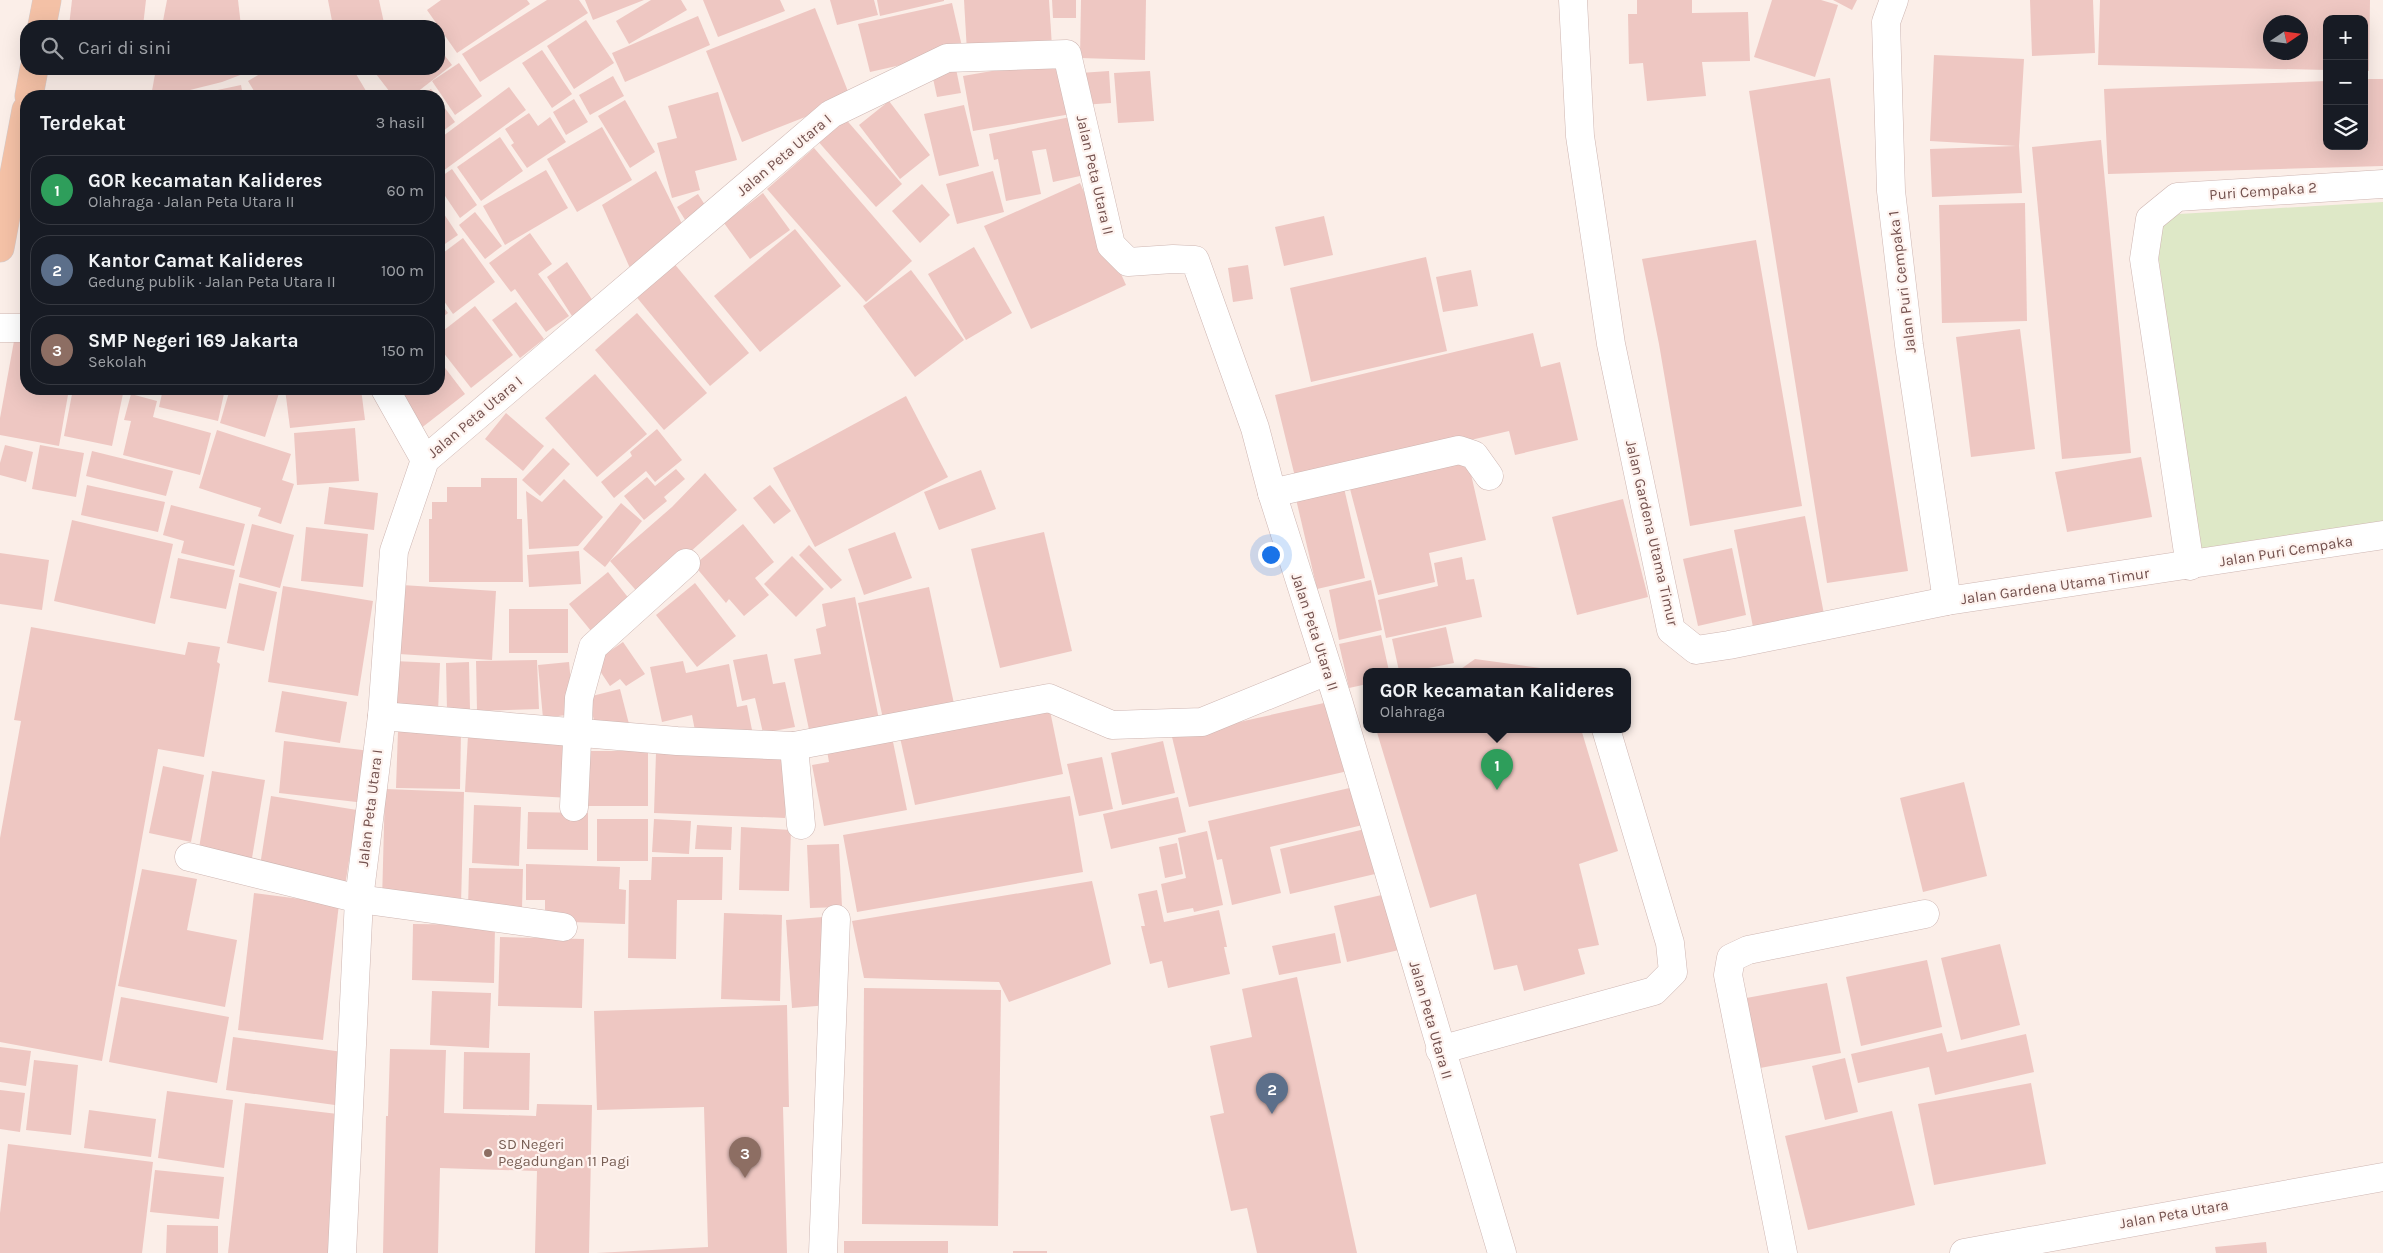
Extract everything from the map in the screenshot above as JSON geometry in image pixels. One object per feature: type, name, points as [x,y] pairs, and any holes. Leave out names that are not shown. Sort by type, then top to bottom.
[{"type":"main road","points":[[43,20],[47,0]]},
{"type":"main road","points":[[30,90],[33,75]]},
{"type":"main road","points":[[0,248],[20,142]]},
{"type":"street","name":"Jalan Gardena Utama Timur","points":[[1573,0],[1580,136],[1611,344],[1671,630],[1696,650],[1947,602],[2190,566]]},
{"type":"street","name":"Jalan Puri Cempaka 1","points":[[1894,0],[1886,22],[1891,191],[1909,345],[1947,602]]},
{"type":"street","name":"Jalan Peta Utara I","points":[[342,1253],[359,899],[382,716],[394,552],[425,460],[831,114],[947,58],[1067,54]]},
{"type":"street","name":"Jalan Peta Utara II","points":[[1067,54],[1111,245],[1128,262],[1173,259],[1196,260],[1255,428],[1272,492],[1339,704],[1440,1050],[1502,1253]]},
{"type":"street","name":"Puri Cempaka 2","points":[[2190,566],[2144,259],[2150,219],[2178,197],[2383,184]]},
{"type":"street","points":[[0,328],[20,328]]},
{"type":"street","points":[[388,395],[425,460]]},
{"type":"street","points":[[1272,492],[1459,450],[1474,455],[1489,476]]},
{"type":"street","name":"Jalan Puri Cempaka","points":[[2190,566],[2383,536]]},
{"type":"street","points":[[574,807],[579,698],[593,647],[686,563]]},
{"type":"street","points":[[382,716],[578,734],[794,746],[1049,698],[1112,725],[1202,722],[1327,671]]},
{"type":"street","points":[[1440,1050],[1654,991],[1673,972],[1670,943],[1607,733]]},
{"type":"street","points":[[794,746],[801,825]]},
{"type":"street","points":[[189,857],[359,899],[563,927]]},
{"type":"street","points":[[1783,1253],[1728,975],[1730,958],[1748,950],[1925,914]]},
{"type":"street","points":[[823,1253],[836,919]]},
{"type":"street","name":"Jalan Peta Utara","points":[[1964,1253],[2041,1246],[2383,1176]]},
{"type":"green space","points":[[2383,202],[2383,529],[2198,556],[2157,245],[2161,224],[2179,214]]},
{"type":"building","points":[[72,0],[146,0],[144,20],[70,20]]},
{"type":"building","points":[[167,0],[238,0],[240,20],[163,20]]},
{"type":"building","points":[[328,0],[379,0],[383,20],[332,20]]},
{"type":"building","points":[[441,0],[527,0],[530,4],[457,53],[445,36],[445,20],[434,20],[427,10]]},
{"type":"building","points":[[547,0],[579,0],[588,13],[480,82],[462,54]]},
{"type":"building","points":[[585,0],[644,0],[593,20]]},
{"type":"building","points":[[651,0],[681,0],[687,10],[629,44],[616,21]]},
{"type":"building","points":[[703,0],[780,0],[785,11],[718,37]]},
{"type":"building","points":[[830,0],[874,0],[878,15],[837,25]]},
{"type":"building","points":[[877,0],[944,0],[944,1],[880,16]]},
{"type":"building","points":[[964,0],[1049,0],[1052,47],[967,52]]},
{"type":"building","points":[[1052,0],[1076,0],[1076,18],[1053,18]]},
{"type":"building","points":[[1081,0],[1146,0],[1145,60],[1080,58]]},
{"type":"building","points":[[1637,0],[1692,0],[1692,13],[1748,12],[1750,61],[1702,62],[1706,96],[1647,101],[1643,63],[1629,64],[1628,14],[1637,14]]},
{"type":"building","points":[[1772,0],[1821,0],[1838,5],[1815,77],[1754,57]]},
{"type":"building","points":[[1833,0],[1857,0],[1852,10]]},
{"type":"building","points":[[2030,0],[2093,0],[2095,53],[2032,56]]},
{"type":"building","points":[[2100,0],[2370,0],[2369,71],[2368,15],[2323,15],[2323,70],[2098,65]]},
{"type":"building","points":[[952,3],[963,51],[870,72],[858,24]]},
{"type":"building","points":[[815,8],[851,99],[742,142],[706,51]]},
{"type":"building","points":[[698,16],[710,45],[625,82],[612,53]]},
{"type":"building","points":[[586,20],[614,63],[574,89],[547,46]]},
{"type":"building","points":[[542,50],[572,94],[552,108],[522,63]]},
{"type":"building","points":[[1934,55],[2024,59],[2019,146],[2022,193],[1932,197],[1930,149],[2016,146],[1930,141]]},
{"type":"building","points":[[445,56],[452,65],[445,70]]},
{"type":"building","points":[[1062,59],[1071,114],[973,131],[963,76]]},
{"type":"building","points":[[459,63],[482,96],[455,115],[445,100],[445,90],[438,90],[432,81],[441,75],[445,75],[445,72]]},
{"type":"building","points":[[955,64],[961,93],[937,97],[931,69]]},
{"type":"building","points":[[1109,71],[1111,103],[1082,105],[1080,73]]},
{"type":"building","points":[[1150,71],[1154,121],[1118,123],[1114,73]]},
{"type":"building","points":[[155,75],[240,75],[190,90],[152,90]]},
{"type":"building","points":[[258,75],[357,75],[365,90],[253,90],[248,81]]},
{"type":"building","points":[[377,75],[439,75],[420,90],[388,90]]},
{"type":"building","points":[[613,76],[624,96],[590,115],[579,95]]},
{"type":"building","points":[[1830,78],[1908,571],[1827,583],[1749,91]]},
{"type":"building","points":[[2368,79],[2383,79],[2383,166],[2108,174],[2104,89],[2323,81],[2323,150],[2368,150]]},
{"type":"building","points":[[241,85],[242,90],[218,90]]},
{"type":"building","points":[[509,87],[526,110],[445,170],[445,135]]},
{"type":"building","points":[[718,92],[737,160],[695,171],[700,190],[672,198],[657,143],[677,138],[668,106]]},
{"type":"building","points":[[574,99],[588,122],[566,135],[553,112]]},
{"type":"building","points":[[625,100],[655,152],[630,168],[598,116]]},
{"type":"building","points":[[889,101],[930,155],[900,179],[859,125]]},
{"type":"building","points":[[964,105],[979,166],[939,176],[924,114]]},
{"type":"building","points":[[445,108],[455,122],[445,130]]},
{"type":"building","points":[[529,113],[538,126],[550,117],[566,142],[527,168],[511,145],[514,143],[505,129]]},
{"type":"building","points":[[843,116],[902,184],[876,207],[816,139]]},
{"type":"building","points":[[1075,116],[1089,174],[1053,182],[1046,149],[1032,151],[1041,194],[1006,201],[998,159],[994,160],[989,134]]},
{"type":"building","points":[[602,127],[632,180],[577,212],[547,159]]},
{"type":"building","points":[[500,137],[523,171],[481,201],[457,167]]},
{"type":"building","points":[[2101,140],[2131,453],[2062,459],[2032,147]]},
{"type":"building","points":[[814,148],[912,261],[866,302],[767,189]]},
{"type":"building","points":[[452,169],[477,205],[460,218],[445,196],[445,174]]},
{"type":"building","points":[[546,170],[568,208],[505,245],[483,206]]},
{"type":"building","points":[[656,171],[686,232],[633,275],[602,205]]},
{"type":"building","points":[[993,171],[1004,212],[957,224],[946,184]]},
{"type":"building","points":[[1080,183],[1126,285],[1031,329],[984,226]]},
{"type":"building","points":[[922,184],[950,215],[920,243],[892,211]]},
{"type":"building","points":[[763,193],[790,230],[750,259],[724,223]]},
{"type":"building","points":[[698,194],[710,213],[689,226],[677,207]]},
{"type":"building","points":[[2025,203],[2027,321],[1942,323],[1939,205]]},
{"type":"building","points":[[475,212],[502,246],[485,259],[459,225]]},
{"type":"building","points":[[445,216],[458,235],[445,244]]},
{"type":"building","points":[[1324,216],[1333,255],[1284,266],[1275,227]]},
{"type":"building","points":[[795,229],[841,286],[760,352],[714,296]]},
{"type":"building","points":[[530,233],[552,264],[538,274],[569,316],[546,332],[515,289],[511,292],[489,263]]},
{"type":"building","points":[[463,238],[495,282],[453,314],[445,303],[445,252]]},
{"type":"building","points":[[1756,240],[1802,506],[1690,526],[1659,344],[1642,259]]},
{"type":"building","points":[[974,247],[1012,313],[966,340],[928,274]]},
{"type":"building","points":[[1426,257],[1447,351],[1311,382],[1290,288]]},
{"type":"building","points":[[672,261],[749,353],[710,386],[634,294]]},
{"type":"building","points":[[567,262],[593,301],[572,316],[547,277]]},
{"type":"building","points":[[1248,265],[1253,299],[1233,302],[1228,268]]},
{"type":"building","points":[[911,270],[964,340],[915,377],[863,306]]},
{"type":"building","points":[[1471,270],[1478,306],[1443,312],[1436,277]]},
{"type":"building","points":[[516,302],[544,339],[520,358],[492,320]]},
{"type":"building","points":[[475,306],[513,355],[471,388],[445,355],[445,329]]},
{"type":"building","points":[[637,313],[707,393],[664,430],[595,350]]},
{"type":"building","points":[[2020,329],[2035,449],[1971,457],[1956,337]]},
{"type":"building","points":[[16,330],[20,331],[20,395],[68,395],[59,446],[0,435],[0,418]]},
{"type":"building","points":[[1533,333],[1541,367],[1560,362],[1578,440],[1515,455],[1509,431],[1296,481],[1275,395]]},
{"type":"building","points":[[445,368],[465,394],[420,429],[394,395],[445,395]]},
{"type":"building","points":[[595,374],[647,434],[597,477],[545,418]]},
{"type":"building","points":[[72,395],[123,395],[112,446],[64,436]]},
{"type":"building","points":[[131,395],[135,395],[157,401],[153,417],[211,433],[200,475],[123,455],[131,421],[124,420]]},
{"type":"building","points":[[162,395],[224,395],[218,421],[159,407]]},
{"type":"building","points":[[228,395],[278,395],[265,437],[220,423]]},
{"type":"building","points":[[286,395],[362,395],[365,420],[290,428]]},
{"type":"building","points":[[906,396],[948,477],[815,547],[773,468]]},
{"type":"building","points":[[506,413],[544,446],[523,471],[485,439]]},
{"type":"building","points":[[355,428],[359,481],[297,485],[294,433]]},
{"type":"building","points":[[657,429],[682,460],[655,482],[646,471],[614,498],[601,482],[632,456],[630,452]]},
{"type":"building","points":[[217,430],[291,454],[282,480],[294,484],[281,524],[258,516],[261,508],[199,488]]},
{"type":"building","points":[[5,445],[33,452],[26,482],[0,475],[0,463]]},
{"type":"building","points":[[40,445],[84,453],[76,497],[32,489]]},
{"type":"building","points":[[553,448],[570,464],[540,496],[522,480]]},
{"type":"building","points":[[92,451],[173,471],[166,496],[86,476]]},
{"type":"building","points":[[2141,457],[2152,517],[2067,532],[2055,472]]},
{"type":"building","points":[[1468,461],[1486,540],[1429,553],[1435,582],[1378,595],[1350,489]]},
{"type":"building","points":[[676,469],[685,479],[664,497],[667,501],[644,520],[624,496],[647,477],[655,486]]},
{"type":"building","points":[[981,470],[996,509],[939,530],[924,492]]},
{"type":"building","points":[[705,473],[737,510],[641,596],[610,561],[672,507]]},
{"type":"building","points":[[481,478],[517,478],[517,519],[522,519],[523,582],[429,582],[429,519],[432,519],[432,502],[447,502],[447,487],[481,487]]},
{"type":"building","points":[[564,479],[603,517],[578,546],[529,549],[526,491],[542,502]]},
{"type":"building","points":[[87,485],[165,502],[158,532],[81,515]]},
{"type":"building","points":[[770,485],[791,511],[774,524],[753,498]]},
{"type":"building","points":[[329,487],[378,493],[374,530],[324,524]]},
{"type":"building","points":[[1344,488],[1365,578],[1317,589],[1296,499]]},
{"type":"building","points":[[1623,499],[1648,597],[1577,615],[1552,517]]},
{"type":"building","points":[[621,503],[642,521],[605,567],[583,549]]},
{"type":"building","points":[[171,505],[245,524],[234,566],[181,553],[184,541],[163,535]]},
{"type":"building","points":[[1805,516],[1824,614],[1753,627],[1734,530]]},
{"type":"building","points":[[72,520],[173,544],[155,624],[54,601]]},
{"type":"building","points":[[252,524],[294,535],[280,588],[239,577]]},
{"type":"building","points":[[743,524],[774,562],[755,578],[769,595],[744,616],[729,599],[726,603],[694,565]]},
{"type":"building","points":[[306,527],[368,534],[363,587],[301,581]]},
{"type":"building","points":[[895,532],[912,578],[864,595],[848,549]]},
{"type":"building","points":[[1044,532],[1072,651],[1000,668],[971,549]]},
{"type":"building","points":[[809,545],[842,580],[831,589],[799,555]]},
{"type":"building","points":[[1732,548],[1746,615],[1698,626],[1683,559]]},
{"type":"building","points":[[579,551],[581,584],[529,587],[527,555]]},
{"type":"building","points":[[0,553],[49,560],[42,610],[0,604]]},
{"type":"building","points":[[792,556],[824,589],[796,617],[764,584]]},
{"type":"building","points":[[1462,557],[1466,580],[1474,579],[1482,617],[1386,638],[1378,600],[1438,586],[1434,563]]},
{"type":"building","points":[[178,558],[235,570],[226,609],[170,598]]},
{"type":"building","points":[[608,572],[634,605],[596,637],[569,604]]},
{"type":"building","points":[[1371,580],[1382,630],[1339,640],[1329,590]]},
{"type":"building","points":[[239,583],[277,592],[264,651],[227,643]]},
{"type":"building","points":[[695,583],[736,636],[697,667],[656,615]]},
{"type":"building","points":[[402,585],[496,591],[492,660],[399,654]]},
{"type":"building","points":[[283,586],[373,601],[358,696],[268,682]]},
{"type":"building","points":[[929,587],[956,713],[885,728],[858,603]]},
{"type":"building","points":[[855,597],[880,725],[811,739],[794,659],[821,654],[816,629],[826,626],[822,604]]},
{"type":"building","points":[[509,609],[568,609],[568,653],[509,653]]},
{"type":"building","points":[[31,627],[185,655],[188,642],[220,647],[217,662],[220,664],[204,757],[158,749],[102,1061],[0,1042],[0,838],[21,721],[14,720]]},
{"type":"building","points":[[1446,627],[1454,663],[1428,668],[1398,668],[1392,639]]},
{"type":"building","points":[[1381,635],[1388,668],[1363,668],[1363,685],[1349,688],[1339,644]]},
{"type":"building","points":[[623,642],[645,674],[626,686],[620,679],[610,686],[594,662]]},
{"type":"building","points":[[767,654],[773,684],[785,682],[795,727],[763,733],[755,698],[742,701],[733,660]]},
{"type":"building","points":[[1475,659],[1540,668],[1462,668]]},
{"type":"building","points":[[537,660],[539,709],[477,711],[476,661]]},
{"type":"building","points":[[393,661],[440,663],[438,712],[391,710]]},
{"type":"building","points":[[683,661],[686,673],[729,664],[737,707],[747,705],[752,730],[725,735],[696,736],[692,715],[662,722],[650,667]]},
{"type":"building","points":[[469,662],[470,710],[447,711],[446,663]]},
{"type":"building","points":[[569,662],[574,714],[543,718],[538,665]]},
{"type":"building","points":[[620,689],[629,724],[597,732],[588,697]]},
{"type":"building","points":[[282,691],[347,702],[340,743],[275,732]]},
{"type":"building","points":[[1048,701],[1063,774],[915,805],[899,733]]},
{"type":"building","points":[[1333,701],[1348,771],[1189,807],[1172,737]]},
{"type":"building","points":[[398,731],[461,732],[460,789],[396,788]]},
{"type":"building","points":[[891,732],[907,810],[824,826],[812,765],[829,762],[826,745]]},
{"type":"building","points":[[1377,733],[1582,733],[1618,851],[1579,864],[1599,945],[1578,949],[1585,974],[1524,991],[1517,965],[1494,970],[1476,894],[1430,908]]},
{"type":"building","points":[[468,735],[573,742],[570,798],[465,792]]},
{"type":"building","points":[[284,741],[371,751],[365,803],[279,793]]},
{"type":"building","points":[[1163,741],[1175,793],[1122,805],[1111,753]]},
{"type":"building","points":[[580,751],[648,751],[648,806],[580,806]]},
{"type":"building","points":[[656,753],[787,758],[785,818],[654,813]]},
{"type":"building","points":[[1102,757],[1113,809],[1079,816],[1067,764]]},
{"type":"building","points":[[163,766],[204,775],[191,842],[149,833]]},
{"type":"building","points":[[212,771],[265,780],[251,864],[198,854]]},
{"type":"building","points":[[1964,782],[1987,876],[1923,892],[1900,798]]},
{"type":"building","points":[[1358,786],[1367,824],[1270,847],[1281,893],[1232,905],[1222,859],[1217,860],[1208,821]]},
{"type":"building","points":[[385,789],[464,792],[461,904],[382,901]]},
{"type":"building","points":[[271,796],[357,810],[345,886],[259,872]]},
{"type":"building","points":[[1070,796],[1083,872],[857,912],[843,835]]},
{"type":"building","points":[[1178,797],[1186,832],[1111,849],[1103,814]]},
{"type":"building","points":[[474,805],[521,807],[519,866],[472,863]]},
{"type":"building","points":[[528,812],[588,813],[588,850],[527,849]]},
{"type":"building","points":[[597,819],[648,819],[648,861],[597,861]]},
{"type":"building","points":[[654,819],[691,821],[689,854],[652,852]]},
{"type":"building","points":[[697,825],[732,827],[731,850],[695,849]]},
{"type":"building","points":[[741,827],[791,830],[789,891],[739,890]]},
{"type":"building","points":[[1365,829],[1375,874],[1290,894],[1280,849]]},
{"type":"building","points":[[1207,831],[1223,905],[1194,912],[1193,908],[1167,913],[1161,884],[1186,878],[1178,838]]},
{"type":"building","points":[[1177,843],[1183,874],[1165,878],[1159,847]]},
{"type":"building","points":[[839,844],[842,907],[810,908],[807,845]]},
{"type":"building","points":[[652,857],[723,857],[722,900],[677,900],[676,959],[628,958],[629,880],[651,880]]},
{"type":"building","points":[[526,864],[620,867],[619,889],[626,890],[625,924],[545,921],[545,900],[526,900]]},
{"type":"building","points":[[469,868],[523,869],[522,908],[468,908]]},
{"type":"building","points":[[142,869],[197,879],[187,930],[237,940],[225,1007],[118,986]]},
{"type":"building","points":[[1092,881],[1111,964],[1009,1002],[999,982],[864,978],[852,921]]},
{"type":"building","points":[[1157,890],[1164,922],[1219,910],[1227,947],[1224,947],[1230,974],[1168,988],[1162,961],[1150,964],[1141,926],[1145,926],[1138,894]]},
{"type":"building","points":[[254,893],[339,904],[323,1040],[238,1030]]},
{"type":"building","points":[[1386,894],[1399,950],[1347,962],[1334,906]]},
{"type":"building","points":[[724,913],[782,915],[780,1001],[721,999]]},
{"type":"building","points":[[823,917],[829,1005],[792,1008],[786,920]]},
{"type":"building","points":[[413,924],[495,925],[494,983],[412,980]]},
{"type":"building","points":[[1335,933],[1341,963],[1279,975],[1272,946]]},
{"type":"building","points":[[500,937],[584,939],[582,1008],[498,1006]]},
{"type":"building","points":[[2000,944],[2020,1025],[1961,1040],[1941,958]]},
{"type":"building","points":[[1927,960],[1942,1027],[1861,1046],[1846,977]]},
{"type":"building","points":[[1297,977],[1357,1253],[1257,1253],[1247,1208],[1231,1211],[1210,1116],[1224,1113],[1210,1046],[1252,1037],[1242,989]]},
{"type":"building","points":[[1827,983],[1841,1053],[1755,1069],[1741,999]]},
{"type":"building","points":[[864,988],[1001,990],[998,1226],[862,1224]]},
{"type":"building","points":[[432,991],[491,993],[489,1048],[430,1045]]},
{"type":"building","points":[[121,997],[229,1017],[217,1083],[109,1062]]},
{"type":"building","points":[[787,1005],[789,1107],[783,1107],[787,1253],[596,1253],[708,1247],[704,1107],[597,1110],[594,1011]]},
{"type":"building","points":[[1942,1033],[1947,1052],[2026,1034],[2034,1072],[1935,1095],[1929,1067],[1858,1083],[1851,1054]]},
{"type":"building","points":[[233,1037],[350,1053],[342,1106],[226,1090]]},
{"type":"building","points":[[0,1047],[31,1051],[26,1086],[0,1082]]},
{"type":"building","name":"SD Negeri Pegadungan 11 Pagi","points":[[390,1049],[446,1050],[444,1113],[536,1116],[537,1104],[592,1105],[589,1253],[535,1253],[537,1171],[440,1168],[438,1253],[383,1253],[386,1116],[388,1116]]},
{"type":"building","points":[[464,1052],[530,1053],[529,1110],[463,1109]]},
{"type":"building","points":[[1845,1058],[1858,1112],[1825,1120],[1812,1066]]},
{"type":"building","points":[[34,1060],[78,1065],[71,1135],[26,1130]]},
{"type":"building","points":[[2031,1083],[2046,1164],[1934,1185],[1918,1104]]},
{"type":"building","points":[[0,1090],[25,1093],[20,1132],[0,1129]]},
{"type":"building","points":[[167,1091],[233,1100],[224,1168],[158,1158]]},
{"type":"building","points":[[245,1103],[346,1115],[330,1253],[228,1253]]},
{"type":"building","points":[[89,1110],[156,1119],[151,1157],[84,1148]]},
{"type":"building","points":[[1892,1111],[1915,1205],[1808,1230],[1785,1136]]},
{"type":"building","points":[[8,1144],[153,1162],[142,1253],[0,1253],[0,1213]]},
{"type":"building","points":[[155,1170],[224,1177],[219,1219],[150,1212]]},
{"type":"building","points":[[167,1225],[218,1226],[218,1253],[166,1253]]},
{"type":"building","points":[[844,1241],[948,1241],[948,1253],[844,1253]]},
{"type":"building","points":[[2266,1242],[2267,1253],[2216,1253],[2215,1247]]},
{"type":"building","points":[[1013,1251],[1047,1251],[1047,1253],[1013,1253]]},
{"type":"place","name":"GOR kecamatan Kalideres","points":[[1497,790]]},
{"type":"place","name":"Kantor Camat Kalideres","points":[[1272,1114]]},
{"type":"place","name":"SD Negeri Pegadungan 11 Pagi","points":[[488,1153]]},
{"type":"place","name":"SMP Negeri 169 Jakarta","points":[[745,1178]]}]
